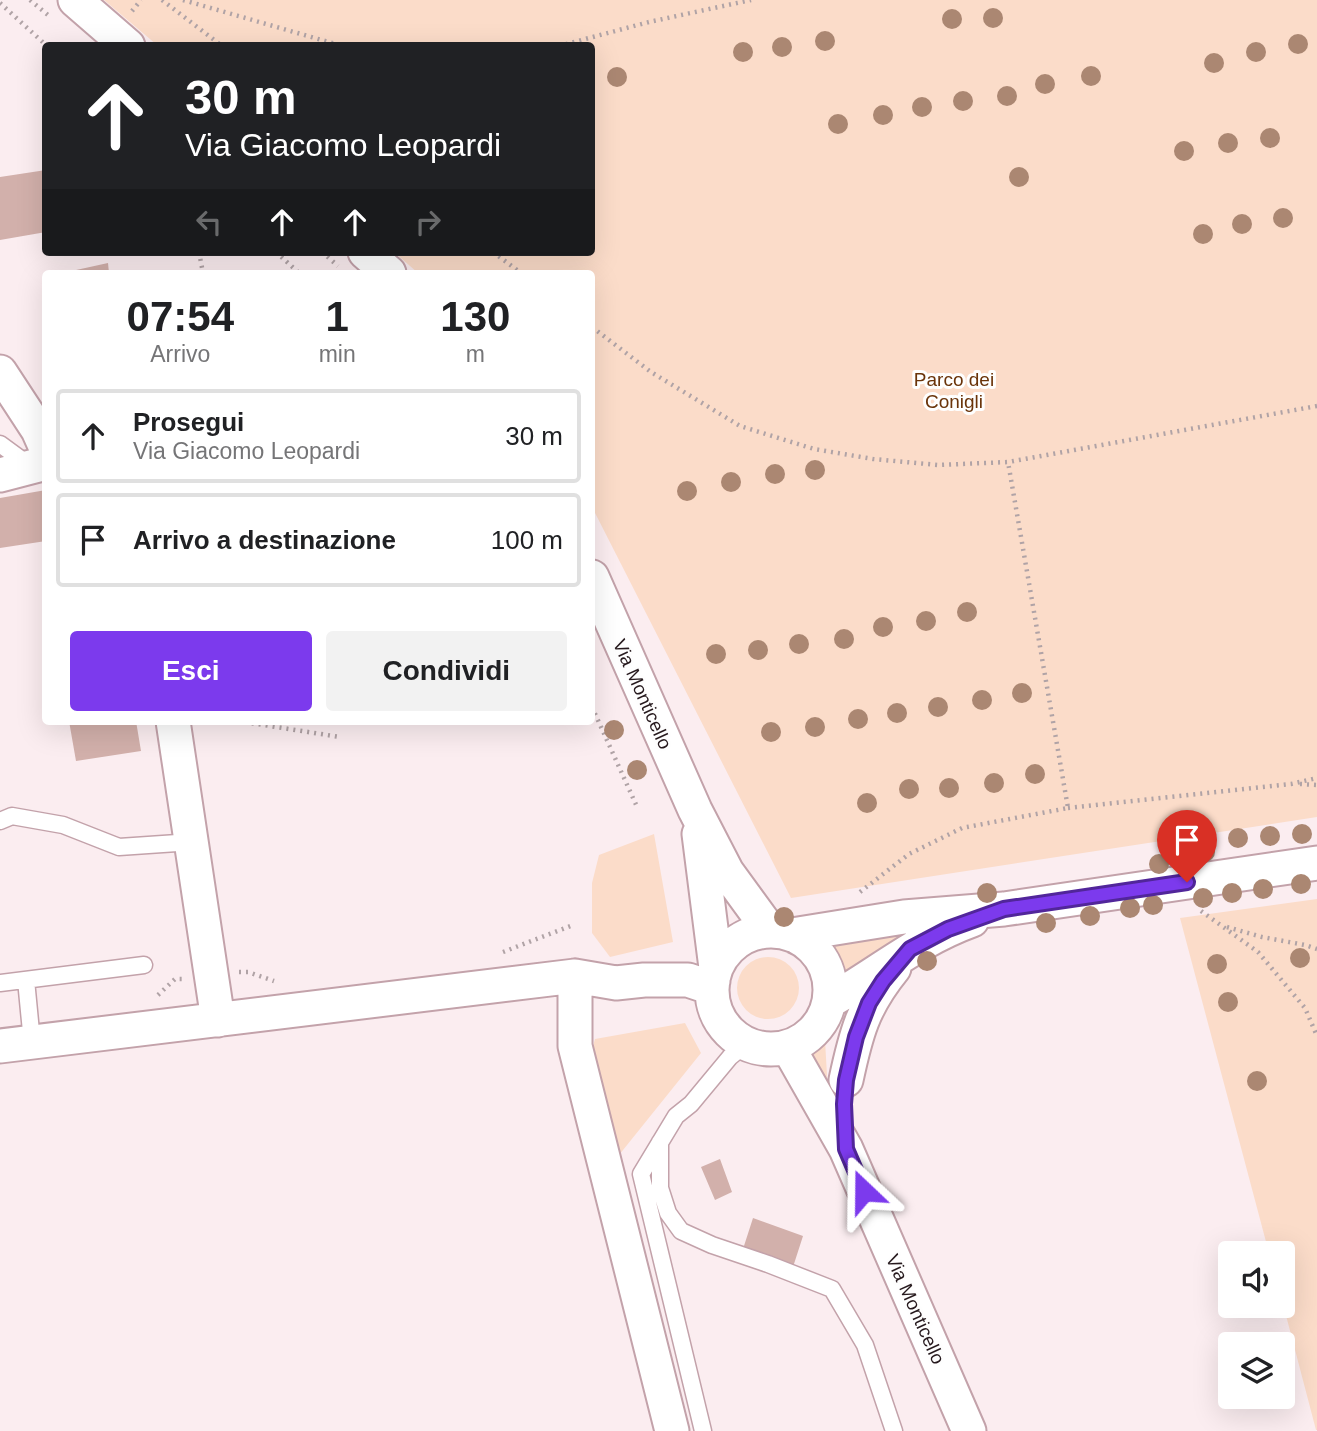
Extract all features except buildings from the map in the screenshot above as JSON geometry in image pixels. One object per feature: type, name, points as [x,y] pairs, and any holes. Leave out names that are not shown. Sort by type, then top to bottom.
[{"type":"street","points":[[75,0],[123,42]]},
{"type":"street","points":[[370,256],[386,270]]},
{"type":"street","points":[[0,372],[38,430],[31,463]]},
{"type":"street","name":"Via Monticello","points":[[595,584],[695,810],[727,873],[781,933]]},
{"type":"street","points":[[174,725],[218,1020]]},
{"type":"street","name":"Via Monticello","points":[[695,810],[715,974]]},
{"type":"street","points":[[781,933],[806,943],[818,954],[826,968],[830,984],[829,1005],[818,1027],[805,1039],[788,1047],[767,1049],[746,1044],[723,1025],[712,1005],[715,974],[725,953],[738,941],[753,934],[1004,909],[1317,863]]},
{"type":"street","points":[[829,1005],[910,949],[948,929],[1004,909]]},
{"type":"street","points":[[846,1080],[856,1037],[869,1003],[883,981],[910,949]]},
{"type":"street","points":[[16,1044],[575,976],[616,983],[688,980],[699,984],[715,974]]},
{"type":"street","points":[[575,976],[575,1046],[672,1431]]},
{"type":"street","name":"Via Monticello","points":[[829,1005],[846,1080],[846,1149]]},
{"type":"street","name":"Via Monticello","points":[[788,1047],[846,1149],[969,1431]]},
{"type":"lane","points":[[0,444],[31,463]]},
{"type":"lane","points":[[0,821],[12,816],[63,825],[119,847],[192,842]]},
{"type":"lane","points":[[0,983],[144,965]]},
{"type":"lane","points":[[16,1044],[26,980]]},
{"type":"lane","points":[[703,1431],[641,1174],[676,1116],[691,1104],[730,1057],[746,1044]]},
{"type":"lane","points":[[660,1142],[660,1188],[668,1213],[681,1231],[832,1289],[865,1345],[894,1431]]},
{"type":"path","points":[[162,0],[217,42]]},
{"type":"path","points":[[184,0],[329,42]]},
{"type":"path","points":[[574,42],[649,22],[751,0]]},
{"type":"path","points":[[0,3],[43,42]]},
{"type":"path","points":[[280,256],[296,270]]},
{"type":"path","points":[[498,256],[517,270]]},
{"type":"path","points":[[595,329],[651,372],[740,426],[814,449],[873,459],[938,465],[1008,462],[1317,406]]},
{"type":"path","points":[[1008,462],[1068,808]]},
{"type":"path","points":[[595,714],[638,809]]},
{"type":"path","points":[[264,725],[340,737]]},
{"type":"path","points":[[856,895],[909,854],[962,828],[1068,808],[1291,784],[1317,778]]},
{"type":"path","points":[[1291,784],[1317,785]]},
{"type":"path","points":[[1198,909],[1258,952],[1306,1008],[1317,1036]]},
{"type":"path","points":[[1219,924],[1317,949]]},
{"type":"green space","name":"Parco dei Conigli","points":[[104,0],[1317,0],[1317,817],[791,898],[595,513],[595,270],[415,270],[399,256],[595,256],[595,42],[153,42]]},
{"type":"green space","points":[[654,834],[673,942],[610,957],[592,933],[592,883],[599,855]]},
{"type":"green space","points":[[1317,899],[1317,1430],[1295,1350],[1295,1332],[1290,1332],[1287,1318],[1295,1318],[1295,1241],[1266,1241],[1180,918]]},
{"type":"green space","points":[[924,926],[840,984],[839,973],[821,943]]},
{"type":"green space","points":[[768,957],[780,959],[790,966],[797,976],[797,1000],[790,1010],[780,1017],[768,1019],[756,1017],[746,1010],[739,1000],[737,988],[739,976],[746,966],[756,959]]},
{"type":"green space","points":[[685,1023],[701,1053],[615,1160],[591,1053],[595,1039]]},
{"type":"green space","points":[[825,1040],[828,1093],[808,1047]]},
{"type":"route","points":[[864,1191],[846,1149],[846,1080],[856,1037],[869,1003],[883,981],[910,949],[948,929],[1004,909],[1187,882]]}]
